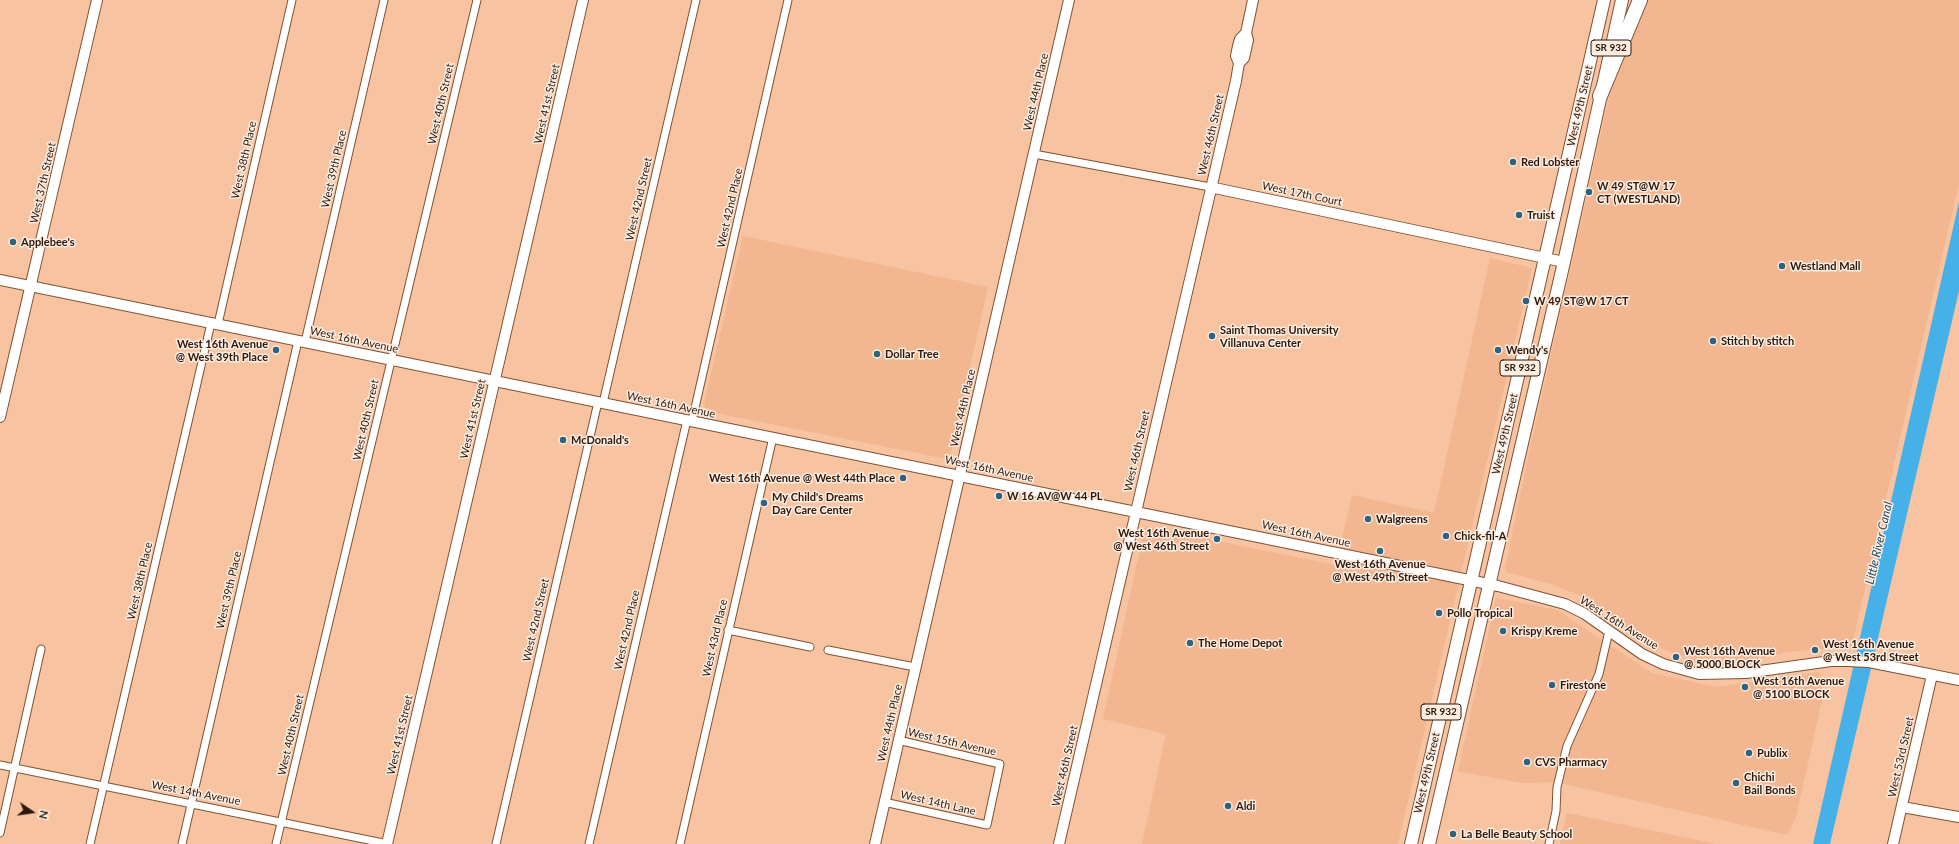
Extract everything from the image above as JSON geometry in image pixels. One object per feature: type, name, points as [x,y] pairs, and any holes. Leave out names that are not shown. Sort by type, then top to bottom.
[{"type":"highway","points":[[1600,96],[1640,0]]},
{"type":"main road","name":"West 49th Street","points":[[1411,844],[1604,0]]},
{"type":"main road","name":"West 49th Street","points":[[1429,844],[1519,459],[1622,0]]},
{"type":"main road","points":[[1515,389],[1522,395],[1524,402],[1514,445],[1519,459]]},
{"type":"street","name":"West 37th Street","points":[[0,417],[98,0]]},
{"type":"street","name":"West 38th Place","points":[[90,844],[292,0]]},
{"type":"street","name":"West 39th Place","points":[[182,844],[384,0]]},
{"type":"street","name":"West 40th Street","points":[[276,844],[392,360],[476,0]]},
{"type":"street","name":"West 41st Street","points":[[388,844],[583,0]]},
{"type":"street","name":"West 42nd Street","points":[[496,844],[696,0]]},
{"type":"street","name":"West 42nd Place","points":[[589,844],[690,421],[788,0]]},
{"type":"street","name":"West 44th Place","points":[[875,844],[1069,0]]},
{"type":"street","name":"West 46th Street","points":[[1059,844],[1239,63],[1244,58],[1248,40],[1246,33],[1253,0]]},
{"type":"street","name":"West 17th Court","points":[[1034,154],[1210,187],[1564,262]]},
{"type":"street","name":"West 16th Avenue","points":[[0,280],[1490,584],[1541,596],[1565,604],[1585,614],[1642,654],[1663,664],[1700,674],[1746,673],[1831,661],[1848,661],[1886,665],[1959,680]]},
{"type":"street","name":"West 43rd Place","points":[[680,844],[773,438]]},
{"type":"street","points":[[728,630],[810,646]]},
{"type":"street","points":[[1549,844],[1556,811],[1557,787],[1567,746],[1599,674],[1609,631]]},
{"type":"street","points":[[0,833],[41,649]]},
{"type":"street","points":[[828,650],[915,667]]},
{"type":"street","name":"West 53rd Street","points":[[1894,844],[1932,675]]},
{"type":"street","name":"West 15th Avenue","points":[[898,740],[1000,764],[987,825]]},
{"type":"street","name":"West 14th Avenue","points":[[0,765],[282,821],[388,844]]},
{"type":"street","name":"West 14th Lane","points":[[884,802],[987,825]]},
{"type":"street","points":[[1902,807],[1959,817]]},
{"type":"shaded area","points":[[1631,0],[1959,0],[1959,183],[1851,649],[1831,648],[1788,652],[1753,660],[1715,662],[1695,660],[1670,652],[1645,641],[1586,598],[1554,585],[1506,572],[1505,568],[1528,457]]},
{"type":"shaded area","points":[[743,236],[988,287],[951,452],[948,455],[943,458],[710,412],[706,409],[704,403]]},
{"type":"shaded area","points":[[1490,258],[1532,268],[1398,844],[1142,844],[1166,734],[1103,719],[1145,526],[1336,565],[1352,495],[1434,513]]},
{"type":"shaded area","points":[[1496,598],[1557,610],[1652,673],[1717,687],[1820,672],[1822,700],[1796,817],[1787,835],[1555,782],[1522,783],[1458,771]]},
{"type":"shaded area","points":[[1567,813],[1717,844],[1560,844]]},
{"type":"water","points":[[1959,202],[1959,291],[1830,844],[1813,844]]},
{"type":"place","name":"Red Lobster","points":[[1513,162]]},
{"type":"place","name":"W 49 ST@W 17 CT (WESTLAND)","points":[[1589,192]]},
{"type":"place","name":"Truist","points":[[1519,215]]},
{"type":"place","name":"Applebee's","points":[[13,242]]},
{"type":"place","name":"Westland Mall","points":[[1782,266]]},
{"type":"place","name":"W 49 ST@W 17 CT","points":[[1526,301]]},
{"type":"place","name":"Saint Thomas University Villanuva Center","points":[[1212,336]]},
{"type":"place","name":"Stitch by stitch","points":[[1713,341]]},
{"type":"place","name":"West 16th Avenue @ West 39th Place","points":[[276,350]]},
{"type":"place","name":"Wendy's","points":[[1498,350]]},
{"type":"place","name":"Dollar Tree","points":[[877,354]]},
{"type":"place","name":"McDonald's","points":[[563,440]]},
{"type":"place","name":"West 16th Avenue @ West 44th Place","points":[[903,478]]},
{"type":"place","name":"W 16 AV@W 44 PL","points":[[999,496]]},
{"type":"place","name":"My Child's Dreams Day Care Center","points":[[764,503]]},
{"type":"place","name":"Walgreens","points":[[1368,519]]},
{"type":"place","name":"Chick-fil-A","points":[[1446,536]]},
{"type":"place","name":"West 16th Avenue @ West 46th Street","points":[[1217,539]]},
{"type":"place","name":"West 16th Avenue @ West 49th Street","points":[[1380,551]]},
{"type":"place","name":"Pollo Tropical","points":[[1439,613]]},
{"type":"place","name":"Krispy Kreme","points":[[1503,631]]},
{"type":"place","name":"The Home Depot","points":[[1190,643]]},
{"type":"place","name":"West 16th Avenue @ West 53rd Street","points":[[1815,650]]},
{"type":"place","name":"West 16th Avenue @ 5000 BLOCK","points":[[1676,657]]},
{"type":"place","name":"Firestone","points":[[1552,685]]},
{"type":"place","name":"West 16th Avenue @ 5100 BLOCK","points":[[1745,687]]},
{"type":"place","name":"Publix","points":[[1749,753]]},
{"type":"place","name":"CVS Pharmacy","points":[[1527,762]]},
{"type":"place","name":"Chichi Bail Bonds","points":[[1736,783]]},
{"type":"place","name":"Aldi","points":[[1228,806]]},
{"type":"place","name":"La Belle Beauty School","points":[[1453,834]]},
{"type":"water label","name":"Little River Canal","points":[[1879,543]]}]
